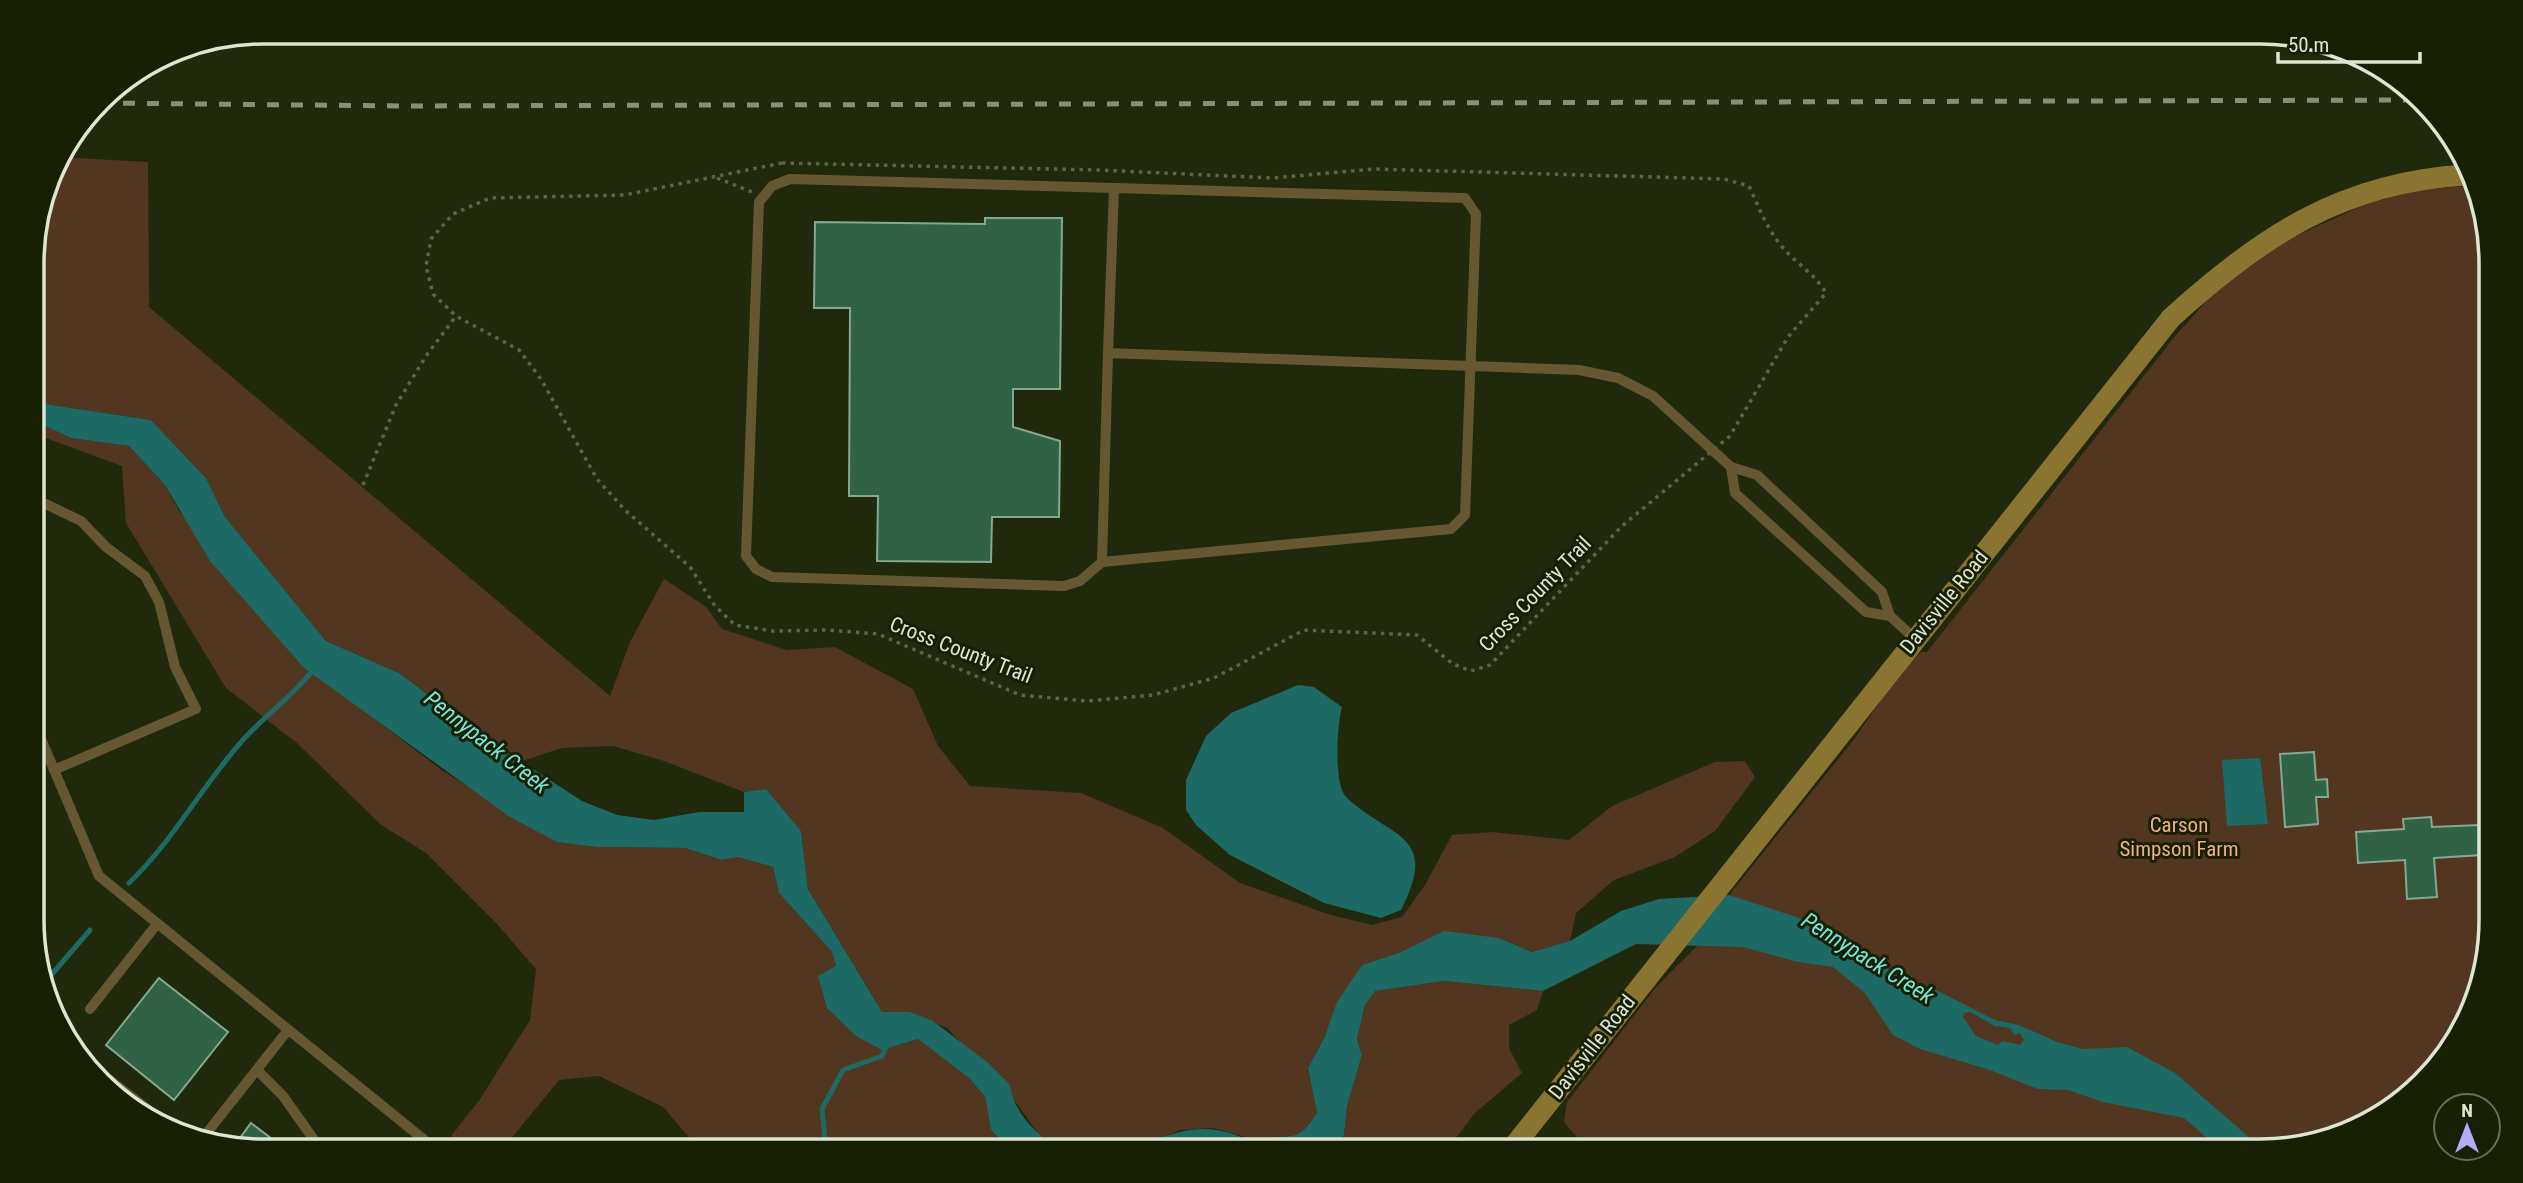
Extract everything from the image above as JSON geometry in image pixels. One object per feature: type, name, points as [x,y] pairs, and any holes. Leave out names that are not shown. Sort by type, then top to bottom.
[{"type":"street","name":"Davisville Road","points":[[1527,1139],[1721,882],[2172,318],[2225,268],[2277,232],[2337,204],[2420,178],[2461,175]]},
{"type":"lane","points":[[790,179],[1114,188],[1465,198],[1475,214],[1465,515],[1451,529],[1102,562],[1080,581],[1064,586],[772,577],[756,569],[746,556],[759,202],[772,186],[790,179]]},
{"type":"lane","points":[[1102,562],[1114,188]]},
{"type":"lane","points":[[1108,354],[1579,370],[1618,378],[1653,396],[1731,467],[1757,475],[1882,592],[1891,617],[1914,638]]},
{"type":"lane","points":[[1731,467],[1735,493],[1866,612],[1891,617]]},
{"type":"lane","points":[[44,504],[81,522],[106,547],[145,576],[159,602],[175,667],[196,709],[54,770]]},
{"type":"lane","points":[[44,746],[99,876],[422,1139]]},
{"type":"lane","points":[[90,1009],[158,924]]},
{"type":"lane","points":[[207,1132],[288,1030]]},
{"type":"lane","points":[[257,1070],[283,1096],[313,1139]]},
{"type":"path","name":"Cross County Trail","points":[[1700,461],[1622,526],[1490,665],[1471,671],[1453,664],[1417,635],[1304,630],[1214,678],[1153,695],[1087,701],[1020,695],[878,634],[828,630],[773,631],[736,625],[715,606],[690,567],[625,510],[597,479],[541,379],[519,350],[456,316],[433,294],[426,266],[431,239],[453,214],[490,198],[624,195],[782,163],[1098,170],[1272,178],[1373,169],[1724,180],[1749,186],[1768,227],[1783,248],[1820,282],[1826,293],[1788,337],[1730,436]]},
{"type":"path","points":[[717,178],[763,197]]},
{"type":"path","points":[[363,485],[396,405],[426,356],[456,316]]},
{"type":"green space","points":[[70,158],[148,162],[149,307],[610,696],[630,642],[664,579],[706,607],[722,629],[787,650],[835,647],[913,689],[938,746],[970,786],[1081,793],[1163,828],[1240,883],[1331,915],[1372,925],[1402,917],[1425,885],[1452,835],[1492,832],[1569,840],[1612,806],[1715,762],[1745,761],[1755,777],[1715,831],[1675,857],[1614,880],[1576,913],[1570,941],[1532,952],[1499,938],[1401,952],[1362,965],[1308,1068],[1317,1113],[1309,1125],[1295,1135],[1246,1139],[1213,1128],[1180,1130],[1160,1139],[1044,1139],[1012,1097],[947,1028],[910,1012],[882,1012],[808,889],[801,831],[766,789],[744,792],[664,761],[613,746],[562,748],[522,761],[399,673],[326,641],[225,517],[206,478],[151,420],[44,404],[44,249],[51,206]]},
{"type":"green space","name":"Carson Simpson Farm","points":[[2465,186],[2477,234],[2479,263],[2479,934],[2472,977],[2463,1004],[2450,1030],[2425,1065],[2405,1085],[2357,1117],[2331,1128],[2274,1139],[1579,1139],[1564,1122],[1567,1102],[1656,987],[1699,944],[1734,897],[1729,895],[1852,742],[1904,667],[1921,652],[1927,652],[2176,335],[2218,288],[2269,248],[2364,205],[2415,190]]},
{"type":"green space","points":[[44,426],[71,438],[129,446],[165,485],[179,511],[352,702],[443,771],[557,842],[596,847],[685,848],[722,860],[738,857],[773,867],[779,893],[832,952],[836,966],[882,1050],[918,1039],[970,1079],[985,1097],[991,1130],[1000,1139],[691,1139],[663,1107],[599,1076],[559,1080],[511,1139],[453,1139],[451,1136],[480,1099],[530,1020],[536,969],[497,924],[426,853],[380,824],[297,743],[226,688],[126,523],[122,466],[44,437]]},
{"type":"green space","points":[[1444,981],[1543,991],[1537,1010],[1509,1025],[1509,1048],[1522,1073],[1475,1113],[1455,1139],[1342,1139],[1347,1106],[1362,1055],[1357,1039],[1365,1005],[1374,991]]},
{"type":"water","name":"Pennypack Creek","points":[[44,404],[151,420],[206,478],[225,517],[326,641],[399,673],[499,747],[582,801],[617,815],[654,820],[699,812],[744,812],[744,792],[766,789],[801,831],[808,889],[882,1012],[910,1012],[933,1021],[987,1062],[1010,1085],[1016,1106],[1028,1123],[1045,1139],[1000,1139],[991,1130],[985,1097],[970,1079],[918,1039],[882,1050],[856,1036],[827,1008],[818,976],[836,966],[832,952],[779,893],[773,867],[738,857],[722,860],[685,848],[596,847],[557,842],[510,817],[304,668],[210,561],[165,485],[129,446],[71,438],[44,426]]},
{"type":"water","points":[[1298,685],[1314,687],[1342,707],[1337,754],[1343,791],[1347,798],[1405,840],[1413,852],[1415,866],[1412,885],[1401,910],[1381,918],[1324,903],[1230,855],[1196,825],[1186,810],[1186,780],[1206,736],[1231,713]]},
{"type":"water","points":[[2260,758],[2268,824],[2227,826],[2222,760]]},
{"type":"water","name":"Pennypack Creek","points":[[1729,895],[1806,920],[1850,938],[1915,990],[1936,990],[1995,1020],[2019,1025],[2057,1042],[2083,1049],[2127,1047],[2175,1073],[2251,1139],[2208,1139],[2184,1118],[2103,1102],[2068,1090],[2038,1089],[1990,1070],[1920,1049],[1893,1035],[1865,993],[1833,967],[1798,962],[1743,947],[1636,944],[1543,991],[1444,981],[1375,991],[1365,1005],[1357,1039],[1362,1055],[1347,1106],[1342,1139],[1270,1139],[1295,1135],[1309,1125],[1317,1113],[1308,1068],[1325,1036],[1337,1002],[1362,965],[1401,952],[1444,931],[1499,938],[1532,952],[1570,941],[1621,911],[1659,899]],"holes":[[[1970,1012],[1995,1026],[2010,1028],[2014,1035],[2020,1033],[2024,1040],[2020,1045],[2003,1041],[1998,1045],[1976,1036],[1963,1017],[1964,1013]]]},
{"type":"water","points":[[1195,1129],[1210,1129],[1245,1139],[1159,1139]]},
{"type":"building","points":[[985,218],[1062,218],[1060,389],[1013,389],[1013,427],[1060,441],[1059,517],[992,517],[991,562],[877,561],[878,496],[849,496],[850,308],[814,308],[815,222],[985,224]]},
{"type":"building","points":[[2314,752],[2316,780],[2327,779],[2328,797],[2316,797],[2318,824],[2285,827],[2280,754]]},
{"type":"building","points":[[2431,817],[2432,827],[2479,825],[2479,855],[2434,858],[2437,897],[2407,899],[2405,860],[2358,863],[2356,832],[2404,829],[2403,819]]},
{"type":"building","points":[[159,978],[228,1032],[174,1100],[106,1045]]},
{"type":"building","points":[[251,1123],[272,1139],[263,1139],[240,1137]]},
{"type":"waterway","points":[[129,883],[160,849],[242,741],[314,669]]},
{"type":"waterway","points":[[51,976],[90,930]]},
{"type":"waterway","points":[[825,1139],[822,1109],[843,1070],[882,1056],[888,1043]]},
{"type":"railway","points":[[113,103],[405,106],[2406,100]]}]
